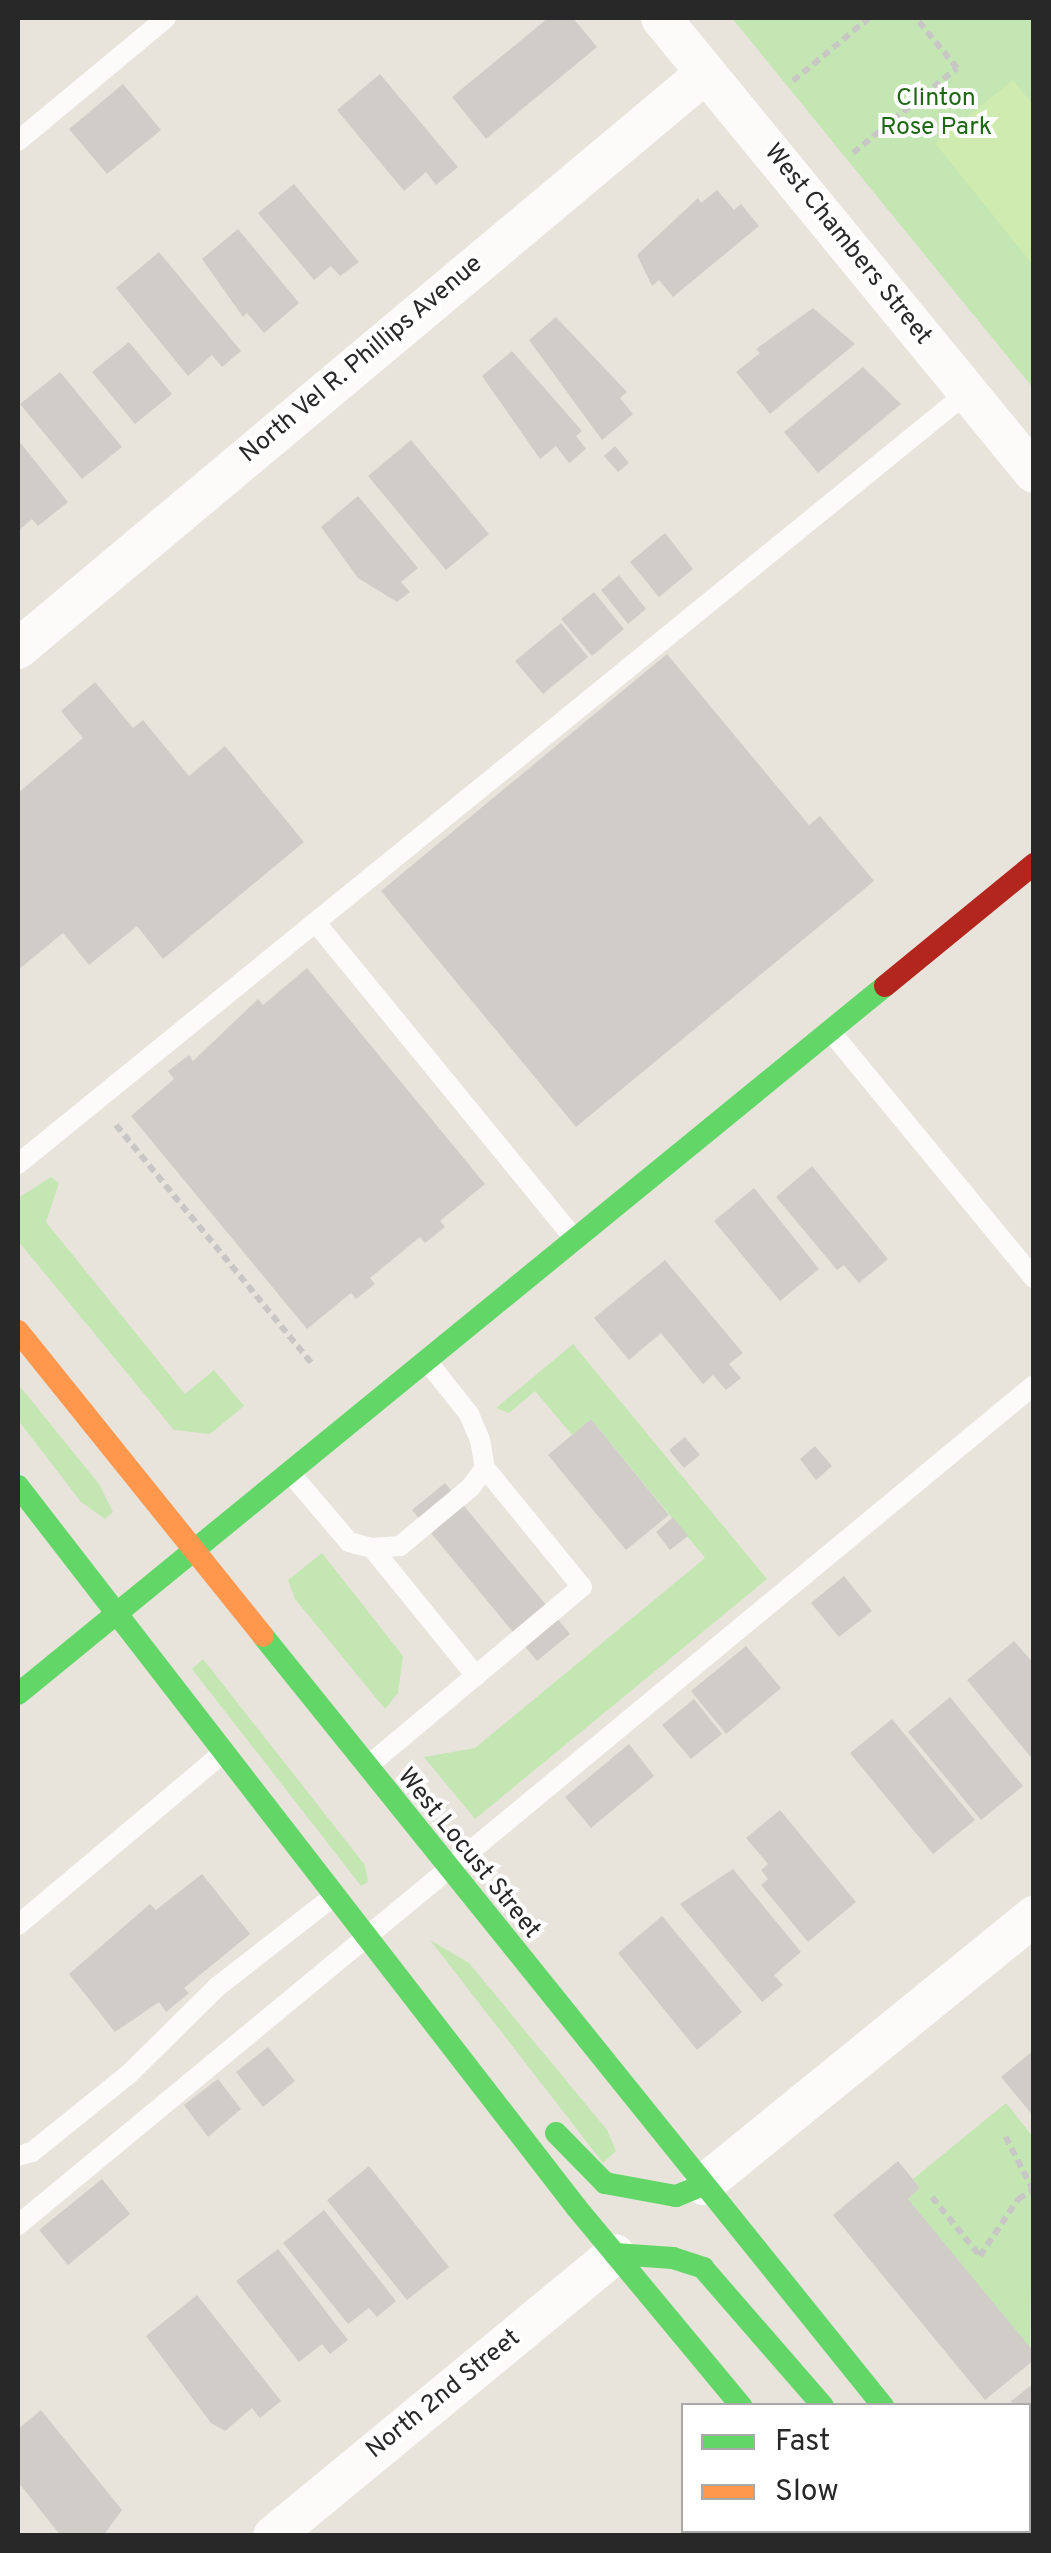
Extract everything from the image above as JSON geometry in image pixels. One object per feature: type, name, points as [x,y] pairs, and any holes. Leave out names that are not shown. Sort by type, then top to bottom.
[{"type":"main road","points":[[18,1694],[190,1548],[1034,864]]},
{"type":"main road","name":"West Locust Street","points":[[18,1331],[448,1873],[881,2403]]},
{"type":"main road","points":[[18,1486],[615,2254],[739,2403]]},
{"type":"main road","points":[[370,1936],[402,1947]]},
{"type":"main road","points":[[544,2117],[579,2162],[605,2183],[676,2196],[703,2185]]},
{"type":"main road","points":[[615,2254],[673,2258],[703,2268],[820,2403]]},
{"type":"street","name":"West Chambers Street","points":[[662,18],[1034,473]]},
{"type":"street","name":"North Vel R. Phillips Avenue","points":[[18,649],[706,73]]},
{"type":"street","points":[[703,2185],[1034,1916]]},
{"type":"street","name":"North 2nd Street","points":[[273,2536],[615,2254]]},
{"type":"lane","points":[[18,141],[166,18]]},
{"type":"lane","points":[[18,1164],[968,392]]},
{"type":"lane","points":[[316,922],[574,1238]]},
{"type":"lane","points":[[830,1030],[1034,1278]]},
{"type":"lane","points":[[365,1768],[582,1586],[485,1468],[469,1414],[424,1359]]},
{"type":"lane","points":[[18,2225],[1034,1385]]},
{"type":"lane","points":[[287,1470],[348,1542],[372,1548],[400,1546],[485,1468]]},
{"type":"lane","points":[[372,1548],[476,1676]]},
{"type":"lane","points":[[18,1925],[225,1751]]},
{"type":"lane","points":[[18,2156],[129,2074],[218,1987],[337,1894]]},
{"type":"path","points":[[793,81],[870,18]]},
{"type":"path","points":[[853,153],[957,68],[916,18]]},
{"type":"path","points":[[96,1101],[313,1365]]},
{"type":"path","points":[[932,2197],[980,2256],[1018,2200],[1033,2190],[1004,2132]]},
{"type":"green space","name":"Clinton Rose Park","points":[[732,18],[1033,18],[1033,388]]},
{"type":"green space","points":[[1013,80],[1033,105],[1033,265],[935,143]]},
{"type":"green space","points":[[51,1177],[59,1183],[46,1222],[185,1394],[214,1370],[244,1406],[210,1434],[174,1430],[18,1241],[18,1198]]},
{"type":"green space","points":[[573,1344],[767,1579],[475,1819],[424,1757],[475,1748],[705,1558],[591,1419],[572,1435],[535,1391],[509,1413],[496,1408]]},
{"type":"green space","points":[[18,1384],[99,1484],[113,1512],[105,1519],[81,1502],[18,1420]]},
{"type":"green space","points":[[322,1553],[403,1656],[398,1693],[385,1709],[295,1599],[288,1580]]},
{"type":"green space","points":[[203,1659],[365,1865],[368,1882],[361,1886],[192,1669]]},
{"type":"green space","points":[[430,1940],[469,1963],[607,2130],[616,2151],[603,2163]]},
{"type":"green space","points":[[1006,2103],[1033,2137],[1030,2348],[908,2199],[920,2188],[913,2179]]},
{"type":"building","points":[[548,18],[573,18],[597,47],[486,139],[452,97]]},
{"type":"building","points":[[380,74],[458,167],[436,185],[426,172],[404,191],[337,110]]},
{"type":"building","points":[[123,84],[161,130],[107,174],[69,129]]},
{"type":"building","points":[[294,184],[359,262],[340,276],[331,266],[314,280],[258,213]]},
{"type":"building","points":[[717,190],[734,210],[741,204],[759,226],[673,297],[659,280],[652,286],[637,255],[698,198],[701,203]]},
{"type":"building","points":[[238,229],[299,303],[264,333],[247,313],[243,317],[202,259]]},
{"type":"building","points":[[159,252],[241,351],[222,367],[212,355],[188,376],[116,288]]},
{"type":"building","points":[[813,308],[855,344],[770,414],[736,372],[760,353],[756,349]]},
{"type":"building","points":[[556,317],[627,392],[620,398],[633,414],[602,440],[529,340]]},
{"type":"building","points":[[129,342],[172,394],[135,424],[92,372]]},
{"type":"building","points":[[512,351],[582,431],[576,436],[586,449],[569,463],[556,446],[540,459],[482,376]]},
{"type":"building","points":[[863,367],[901,404],[818,473],[784,432]]},
{"type":"building","points":[[60,372],[122,447],[82,479],[20,404]]},
{"type":"building","points":[[18,440],[68,502],[38,526],[32,519],[18,531]]},
{"type":"building","points":[[411,440],[489,534],[446,570],[368,476]]},
{"type":"building","points":[[615,446],[629,463],[618,472],[604,456]]},
{"type":"building","points":[[358,496],[418,568],[401,582],[410,592],[397,602],[358,578],[321,527]]},
{"type":"building","points":[[665,533],[693,569],[659,597],[630,562]]},
{"type":"building","points":[[619,575],[646,609],[628,624],[601,590]]},
{"type":"building","points":[[594,592],[624,629],[592,656],[561,619]]},
{"type":"building","points":[[561,623],[588,657],[543,694],[515,661]]},
{"type":"building","points":[[667,654],[809,825],[820,816],[874,881],[576,1127],[381,891]]},
{"type":"building","points":[[95,682],[133,728],[143,720],[189,776],[225,746],[304,842],[163,959],[137,926],[89,965],[63,933],[18,970],[18,793],[83,738],[61,711]]},
{"type":"building","points":[[307,968],[485,1184],[440,1221],[445,1227],[425,1243],[420,1237],[370,1278],[375,1284],[356,1299],[351,1293],[307,1329],[131,1116],[174,1079],[168,1071],[189,1055],[193,1061],[258,999],[263,1005]]},
{"type":"building","points":[[812,1166],[888,1259],[859,1283],[844,1265],[837,1270],[776,1197]]},
{"type":"building","points":[[754,1188],[819,1269],[780,1301],[714,1221]]},
{"type":"building","points":[[665,1260],[743,1353],[729,1364],[741,1378],[726,1390],[713,1375],[703,1384],[661,1333],[629,1360],[594,1318]]},
{"type":"building","points":[[591,1419],[669,1515],[626,1550],[548,1455]]},
{"type":"building","points":[[685,1437],[700,1455],[684,1468],[669,1450]]},
{"type":"building","points":[[815,1446],[832,1466],[816,1480],[800,1459]]},
{"type":"building","points":[[445,1483],[570,1634],[537,1661],[412,1510]]},
{"type":"building","points":[[673,1517],[688,1536],[670,1550],[656,1532]]},
{"type":"building","points":[[844,1576],[872,1611],[839,1637],[811,1603]]},
{"type":"building","points":[[1014,1641],[1034,1664],[1034,1761],[967,1680]]},
{"type":"building","points":[[746,1646],[781,1688],[726,1734],[691,1691]]},
{"type":"building","points":[[950,1697],[1023,1786],[981,1820],[908,1732]]},
{"type":"building","points":[[694,1699],[722,1734],[691,1759],[662,1725]]},
{"type":"building","points":[[892,1719],[975,1820],[933,1854],[850,1753]]},
{"type":"building","points":[[629,1744],[654,1776],[591,1828],[565,1797]]},
{"type":"building","points":[[780,1810],[856,1902],[808,1942],[761,1885],[768,1879],[761,1870],[768,1864],[746,1838]]},
{"type":"building","points":[[733,1869],[801,1952],[774,1975],[783,1985],[762,2002],[680,1904]]},
{"type":"building","points":[[202,1874],[250,1934],[184,1988],[189,1993],[166,2012],[159,2002],[115,2032],[69,1974],[150,1904],[156,1910]]},
{"type":"building","points":[[662,1916],[742,2012],[697,2050],[618,1953]]},
{"type":"building","points":[[268,2047],[295,2081],[263,2107],[236,2072]]},
{"type":"building","points":[[1034,2050],[1034,2117],[1001,2077]]},
{"type":"building","points":[[218,2079],[241,2109],[208,2137],[184,2105]]},
{"type":"building","points":[[898,2161],[920,2188],[908,2199],[1034,2352],[1034,2360],[985,2400],[833,2215]]},
{"type":"building","points":[[369,2166],[449,2267],[407,2300],[327,2200]]},
{"type":"building","points":[[102,2179],[130,2214],[68,2265],[39,2230]]},
{"type":"building","points":[[324,2210],[396,2301],[377,2317],[369,2308],[348,2324],[283,2243]]},
{"type":"building","points":[[278,2249],[348,2340],[330,2354],[322,2344],[299,2362],[236,2281]]},
{"type":"building","points":[[197,2295],[281,2401],[260,2418],[252,2408],[225,2431],[211,2423],[146,2336]]},
{"type":"building","points":[[1034,2383],[1034,2430],[1031,2403],[1010,2402]]},
{"type":"building","points":[[41,2410],[122,2510],[103,2536],[61,2536],[18,2482],[18,2429]]},
{"type":"traffic: fast","points":[[18,1694],[885,986]]},
{"type":"traffic: fast","points":[[18,1486],[576,2207],[739,2403]]},
{"type":"traffic: fast","points":[[263,1636],[881,2403]]},
{"type":"traffic: fast","points":[[556,2133],[605,2183],[676,2196],[703,2185]]},
{"type":"traffic: fast","points":[[615,2254],[673,2258],[703,2268],[820,2403]]},
{"type":"traffic: slow","points":[[18,1331],[263,1636]]},
{"type":"traffic: jam","points":[[885,986],[1034,864]]},
{"type":"traffic: jam","points":[[944,2533],[948,2536]]}]
